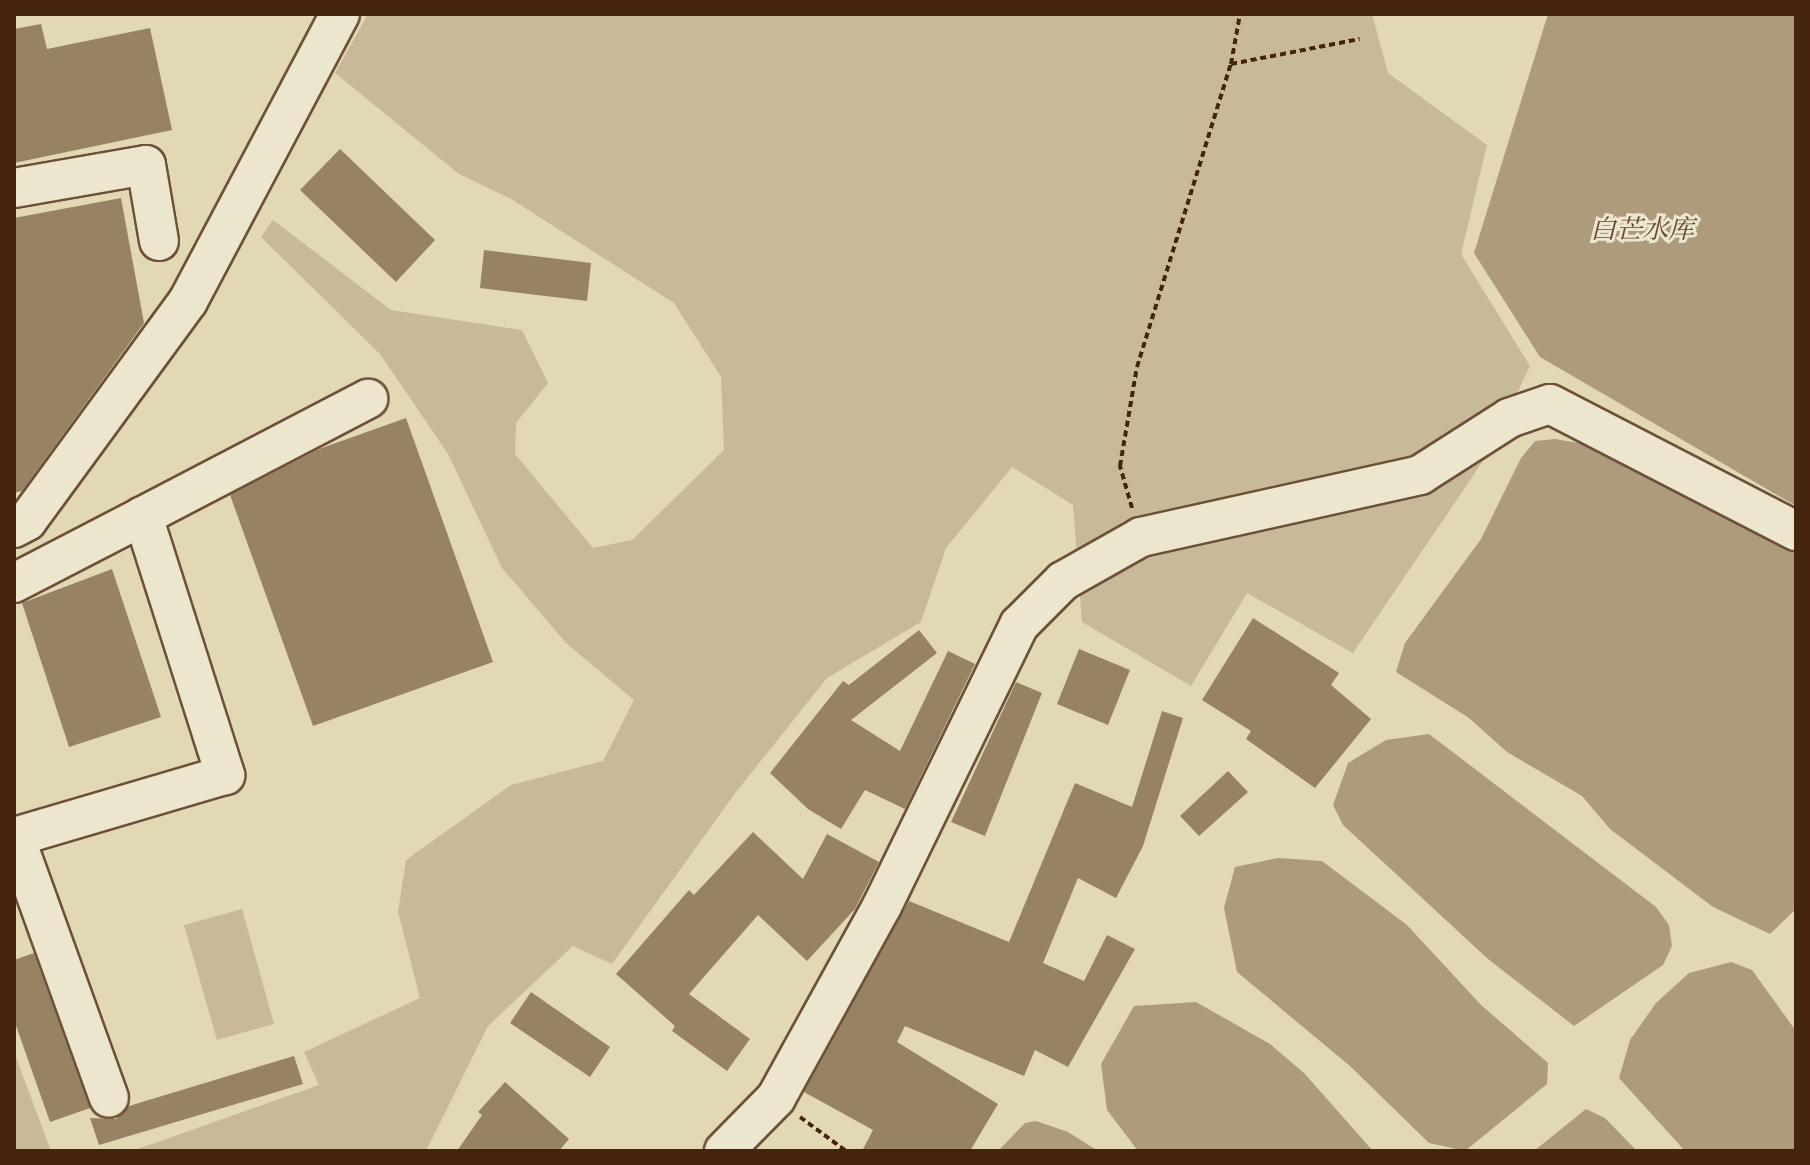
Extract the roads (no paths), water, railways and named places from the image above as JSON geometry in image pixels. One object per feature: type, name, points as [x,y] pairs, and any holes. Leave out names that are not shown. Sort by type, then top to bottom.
[{"type":"street","points":[[14,528],[27,521],[188,301],[340,14]]},
{"type":"street","points":[[14,188],[146,165],[159,241]]},
{"type":"street","points":[[14,583],[368,399]]},
{"type":"street","points":[[724,1151],[776,1098],[882,906],[1019,625],[1063,581],[1141,537],[1420,475],[1509,418],[1550,404],[1796,531]]},
{"type":"street","points":[[109,1098],[15,837],[225,775],[143,516]]},
{"type":"water","name":"白芒水库","points":[[1548,14],[1796,14],[1796,506],[1540,357],[1474,253]]},
{"type":"water","points":[[1555,439],[1596,446],[1796,553],[1796,909],[1770,934],[1713,907],[1610,829],[1582,796],[1507,752],[1469,718],[1396,672],[1405,643],[1481,539],[1521,458],[1535,441]]},
{"type":"water","points":[[1429,734],[1656,907],[1669,925],[1672,946],[1663,965],[1574,1026],[1488,959],[1343,825],[1333,805],[1348,763],[1386,740]]},
{"type":"water","points":[[1278,858],[1322,861],[1407,925],[1481,1005],[1548,1063],[1547,1084],[1465,1151],[1429,1143],[1350,1066],[1237,972],[1224,908],[1235,867]]},
{"type":"water","points":[[1731,962],[1752,970],[1796,1031],[1796,1151],[1685,1151],[1619,1078],[1630,1040],[1656,1003],[1689,973]]},
{"type":"water","points":[[1196,1002],[1270,1044],[1304,1073],[1373,1151],[1138,1151],[1107,1110],[1101,1064],[1134,1006]]},
{"type":"water","points":[[1586,1109],[1605,1118],[1637,1151],[1534,1151]]},
{"type":"water","points":[[1036,1121],[1068,1132],[1098,1151],[998,1151],[1025,1123]]}]
